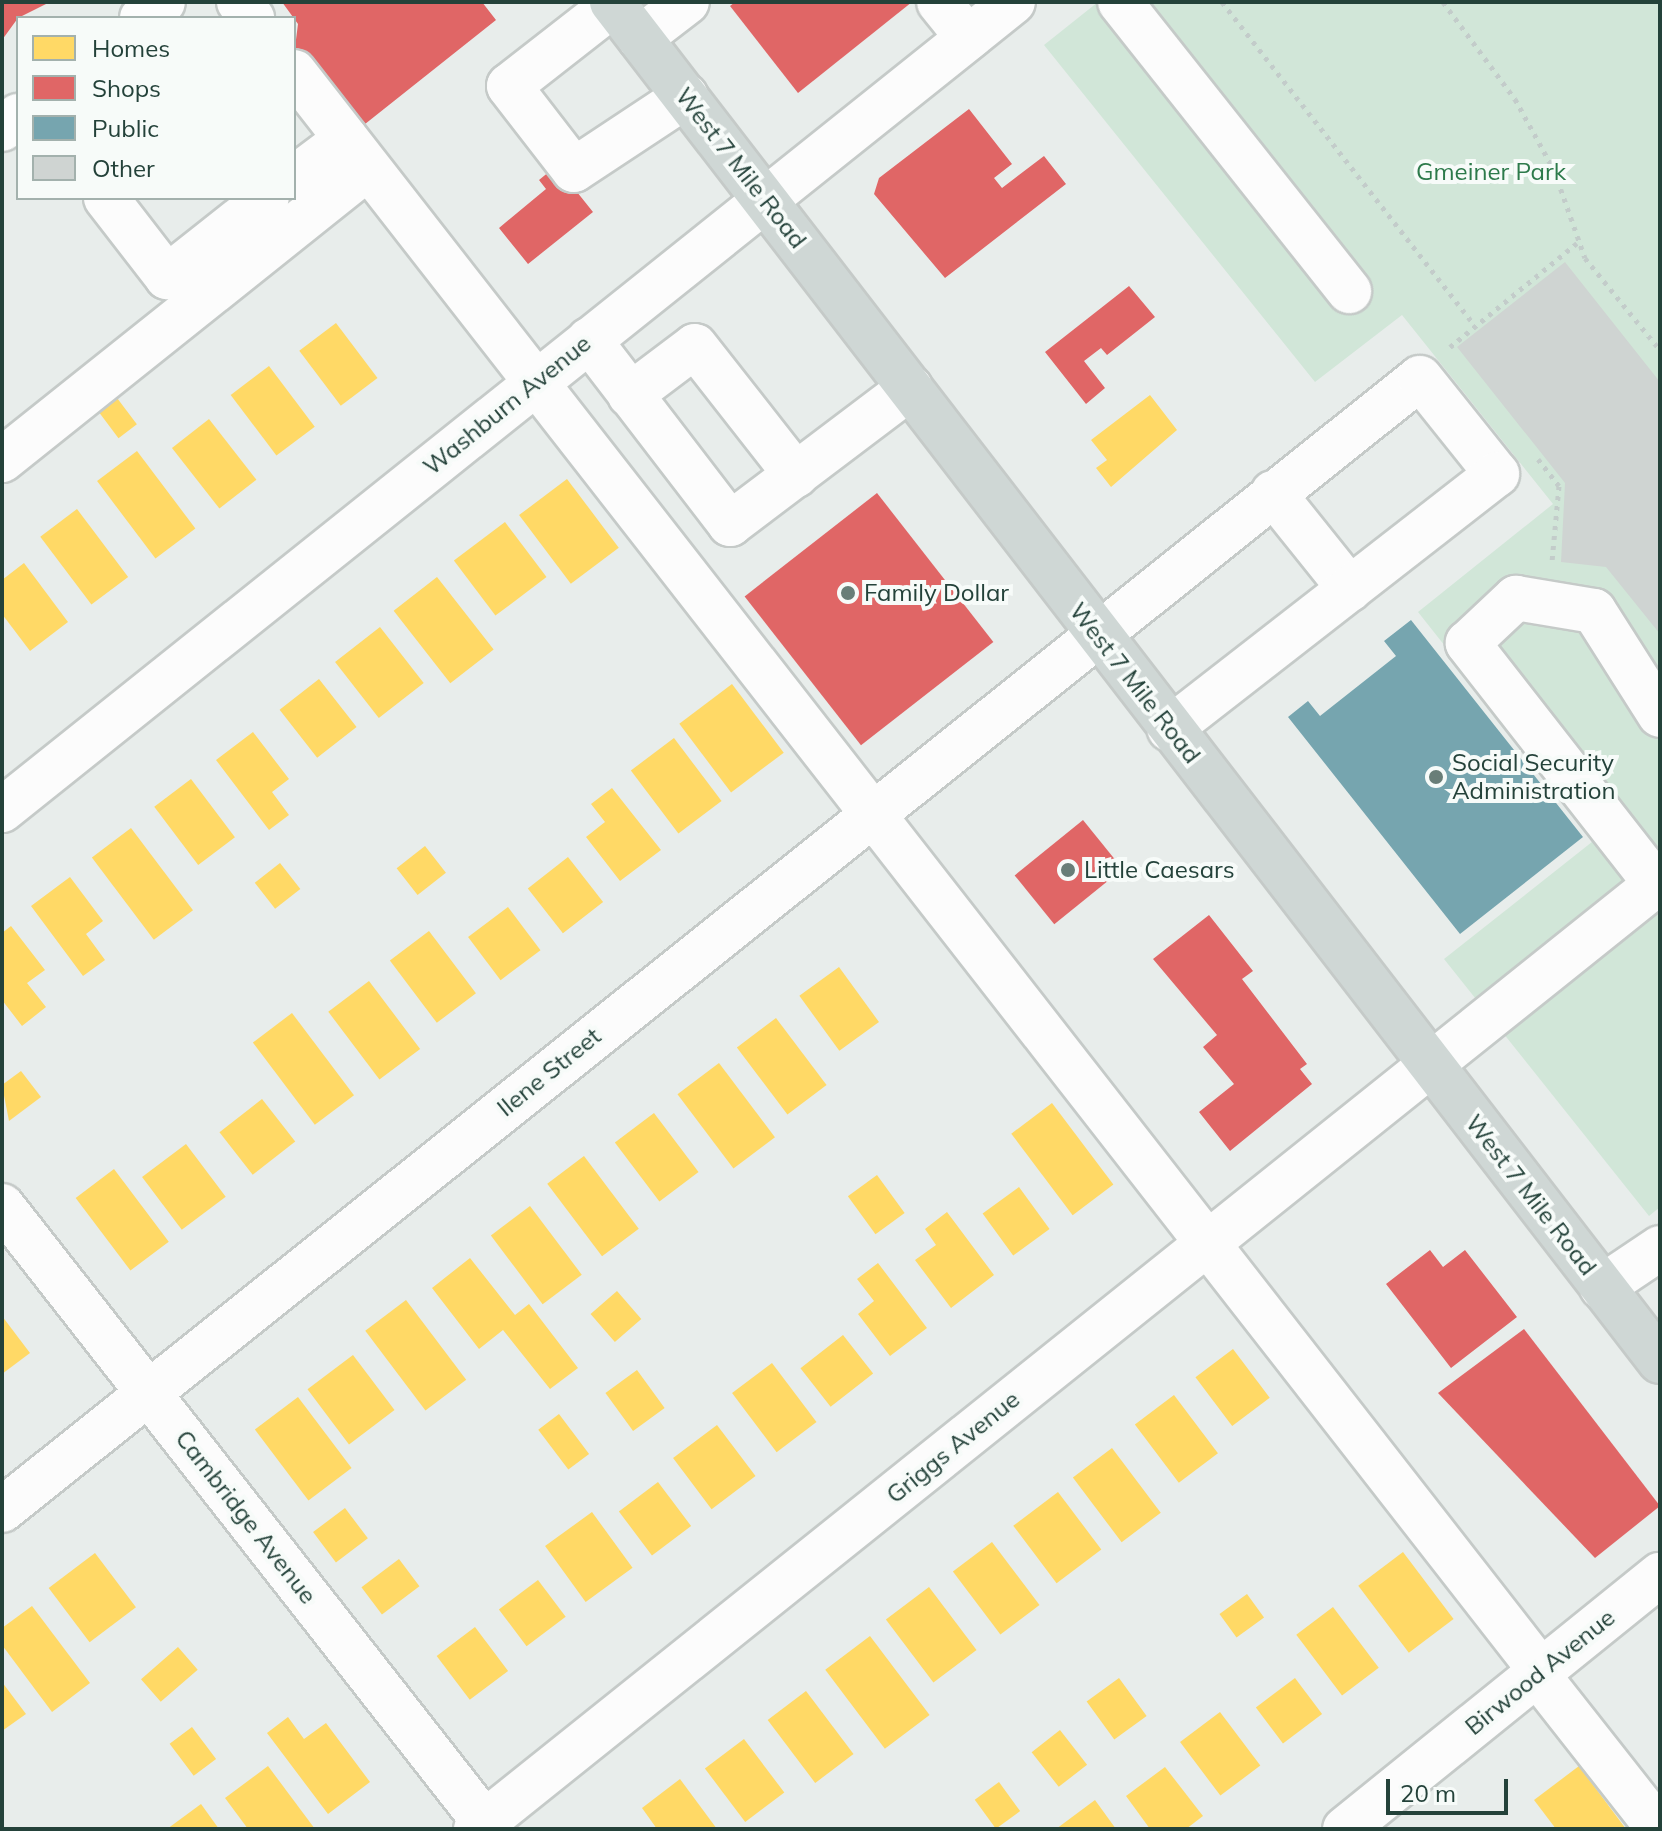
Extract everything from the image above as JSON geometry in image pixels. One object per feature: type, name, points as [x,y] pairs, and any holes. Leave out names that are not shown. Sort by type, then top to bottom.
[{"type":"main road","name":"West 7 Mile Road","points":[[622,15],[1660,1361]]},
{"type":"street","points":[[145,16],[163,2]]},
{"type":"street","points":[[686,96],[574,170],[509,86],[622,15],[687,2]]},
{"type":"street","points":[[939,2],[968,38]]},
{"type":"street","name":"Washburn Avenue","points":[[2,810],[1013,2]]},
{"type":"street","points":[[1120,2],[1349,291]]},
{"type":"street","points":[[296,75],[534,384],[1208,1243],[1659,1829]]},
{"type":"street","points":[[296,177],[357,153]]},
{"type":"street","points":[[2,460],[357,153]]},
{"type":"street","points":[[108,200],[167,277],[260,200]]},
{"type":"street","points":[[589,340],[730,524],[910,388]]},
{"type":"street","points":[[630,395],[695,346],[796,475]]},
{"type":"street","name":"Ilene Street","points":[[2,1510],[1420,378],[1497,474],[1350,589]]},
{"type":"street","points":[[1170,729],[1350,589],[1273,493]]},
{"type":"street","points":[[1658,882],[1468,643],[1516,598],[1594,611],[1660,715]]},
{"type":"street","name":"Griggs Avenue","points":[[483,1827],[1658,882]]},
{"type":"street","name":"Cambridge Avenue","points":[[2,1206],[483,1827]]},
{"type":"street","points":[[1602,1287],[1660,1248]]},
{"type":"street","name":"Birwood Avenue","points":[[1345,1829],[1660,1575]]},
{"type":"path","points":[[1222,2],[1474,325]]},
{"type":"path","points":[[1443,2],[1515,99],[1554,170],[1577,243],[1660,350]]},
{"type":"path","points":[[1458,356],[1448,345],[1577,243]]},
{"type":"path","points":[[1532,450],[1559,486],[1551,566]]},
{"type":"green space","name":"Gmeiner Park","points":[[1098,2],[1660,2],[1660,1207],[1649,1216],[1444,959],[1597,838],[1418,612],[1553,504],[1402,315],[1315,382],[1044,45]]},
{"type":"building: Homes","points":[[336,323],[378,378],[341,406],[299,351]]},
{"type":"building: Homes","points":[[269,366],[315,427],[276,456],[231,395]]},
{"type":"building: Homes","points":[[114,394],[137,424],[119,438],[96,408]]},
{"type":"building: Homes","points":[[1150,395],[1177,430],[1111,487],[1096,468],[1107,460],[1091,440]]},
{"type":"building: Homes","points":[[209,419],[256,480],[219,509],[172,448]]},
{"type":"building: Homes","points":[[137,451],[195,528],[155,559],[97,481]]},
{"type":"building: Homes","points":[[567,479],[619,548],[571,584],[519,515]]},
{"type":"building: Homes","points":[[77,509],[128,577],[91,605],[40,537]]},
{"type":"building: Homes","points":[[505,522],[547,577],[495,616],[454,561]]},
{"type":"building: Homes","points":[[24,563],[68,622],[30,651],[2,614],[2,580]]},
{"type":"building: Homes","points":[[437,577],[494,649],[450,683],[394,611]]},
{"type":"building: Homes","points":[[380,627],[424,683],[379,718],[335,662]]},
{"type":"building: Homes","points":[[319,679],[357,727],[317,758],[280,710]]},
{"type":"building: Homes","points":[[732,684],[784,753],[731,792],[679,724]]},
{"type":"building: Homes","points":[[253,732],[289,779],[272,792],[289,815],[269,830],[216,760]]},
{"type":"building: Homes","points":[[674,738],[722,801],[678,834],[631,770]]},
{"type":"building: Homes","points":[[191,779],[235,837],[198,865],[154,807]]},
{"type":"building: Homes","points":[[612,788],[661,850],[620,881],[586,837],[605,822],[591,804]]},
{"type":"building: Homes","points":[[131,828],[193,910],[154,940],[92,857]]},
{"type":"building: Homes","points":[[425,846],[446,873],[418,895],[397,868]]},
{"type":"building: Homes","points":[[568,857],[603,902],[563,933],[528,888]]},
{"type":"building: Homes","points":[[280,863],[300,889],[275,909],[255,883]]},
{"type":"building: Homes","points":[[70,877],[103,921],[86,934],[105,960],[83,976],[31,906]]},
{"type":"building: Homes","points":[[508,907],[540,950],[501,980],[468,937]]},
{"type":"building: Homes","points":[[11,926],[45,970],[27,983],[46,1007],[22,1026],[2,1000],[2,933]]},
{"type":"building: Homes","points":[[429,931],[476,993],[437,1023],[390,960]]},
{"type":"building: Homes","points":[[839,967],[879,1022],[839,1051],[799,996]]},
{"type":"building: Homes","points":[[369,981],[420,1049],[379,1080],[328,1012]]},
{"type":"building: Homes","points":[[292,1013],[354,1095],[315,1125],[253,1042]]},
{"type":"building: Homes","points":[[776,1018],[827,1085],[787,1115],[737,1047]]},
{"type":"building: Homes","points":[[719,1063],[775,1137],[733,1169],[677,1094]]},
{"type":"building: Homes","points":[[21,1071],[41,1097],[9,1121],[2,1085]]},
{"type":"building: Homes","points":[[262,1099],[295,1142],[253,1175],[219,1132]]},
{"type":"building: Homes","points":[[1052,1103],[1113,1184],[1073,1215],[1011,1134]]},
{"type":"building: Homes","points":[[654,1113],[699,1172],[659,1202],[615,1142]]},
{"type":"building: Homes","points":[[186,1144],[226,1197],[182,1230],[142,1177]]},
{"type":"building: Homes","points":[[584,1156],[639,1229],[602,1256],[547,1184]]},
{"type":"building: Homes","points":[[114,1169],[169,1242],[130,1271],[76,1198]]},
{"type":"building: Homes","points":[[877,1175],[905,1213],[876,1234],[848,1196]]},
{"type":"building: Homes","points":[[1019,1187],[1050,1229],[1013,1256],[983,1213]]},
{"type":"building: Homes","points":[[530,1206],[582,1275],[543,1304],[491,1235]]},
{"type":"building: Homes","points":[[947,1212],[994,1275],[951,1308],[915,1260],[936,1245],[925,1229]]},
{"type":"building: Homes","points":[[470,1258],[515,1315],[529,1304],[578,1368],[550,1389],[503,1330],[479,1349],[432,1288]]},
{"type":"building: Homes","points":[[878,1263],[927,1328],[890,1356],[858,1314],[874,1301],[857,1279]]},
{"type":"building: Homes","points":[[617,1291],[641,1319],[615,1342],[591,1314]]},
{"type":"building: Homes","points":[[406,1300],[466,1380],[425,1411],[365,1331]]},
{"type":"building: Homes","points":[[2,1316],[30,1353],[2,1374]]},
{"type":"building: Homes","points":[[843,1335],[873,1374],[831,1407],[800,1368]]},
{"type":"building: Homes","points":[[1233,1349],[1270,1398],[1232,1426],[1195,1377]]},
{"type":"building: Homes","points":[[353,1355],[395,1410],[349,1444],[307,1389]]},
{"type":"building: Homes","points":[[772,1363],[817,1422],[777,1452],[732,1393]]},
{"type":"building: Homes","points":[[637,1370],[665,1408],[633,1431],[605,1393]]},
{"type":"building: Homes","points":[[1174,1395],[1218,1453],[1179,1483],[1135,1424]]},
{"type":"building: Homes","points":[[298,1397],[352,1468],[308,1501],[255,1429]]},
{"type":"building: Homes","points":[[559,1414],[589,1454],[568,1470],[538,1430]]},
{"type":"building: Homes","points":[[717,1425],[756,1476],[712,1509],[673,1458]]},
{"type":"building: Homes","points":[[1112,1448],[1161,1513],[1122,1542],[1073,1477]]},
{"type":"building: Homes","points":[[658,1482],[691,1526],[652,1555],[619,1511]]},
{"type":"building: Homes","points":[[1058,1492],[1101,1550],[1057,1583],[1013,1526]]},
{"type":"building: Homes","points":[[345,1508],[368,1538],[336,1562],[313,1532]]},
{"type":"building: Homes","points":[[592,1512],[633,1568],[586,1602],[545,1546]]},
{"type":"building: Homes","points":[[992,1542],[1040,1605],[1000,1635],[953,1571]]},
{"type":"building: Homes","points":[[1403,1552],[1454,1619],[1409,1653],[1358,1586]]},
{"type":"building: Homes","points":[[95,1553],[136,1607],[90,1642],[49,1588]]},
{"type":"building: Homes","points":[[399,1559],[419,1586],[382,1614],[361,1587]]},
{"type":"building: Homes","points":[[538,1580],[566,1617],[527,1646],[499,1609]]},
{"type":"building: Homes","points":[[929,1587],[977,1650],[933,1683],[886,1619]]},
{"type":"building: Homes","points":[[1247,1594],[1264,1617],[1237,1637],[1219,1614]]},
{"type":"building: Homes","points":[[32,1606],[90,1683],[52,1712],[2,1645],[2,1628]]},
{"type":"building: Homes","points":[[1333,1607],[1379,1668],[1342,1695],[1296,1635]]},
{"type":"building: Homes","points":[[475,1627],[508,1671],[470,1700],[437,1656]]},
{"type":"building: Homes","points":[[870,1636],[930,1715],[885,1749],[825,1670]]},
{"type":"building: Homes","points":[[178,1647],[198,1670],[161,1702],[141,1679]]},
{"type":"building: Homes","points":[[1119,1678],[1147,1716],[1114,1740],[1087,1702]]},
{"type":"building: Homes","points":[[1295,1678],[1322,1714],[1283,1743],[1256,1707]]},
{"type":"building: Homes","points":[[2,1682],[26,1714],[2,1731]]},
{"type":"building: Homes","points":[[806,1691],[854,1754],[815,1783],[768,1720]]},
{"type":"building: Homes","points":[[1220,1712],[1260,1766],[1220,1796],[1180,1742]]},
{"type":"building: Homes","points":[[288,1717],[304,1739],[326,1723],[370,1782],[328,1814],[267,1733]]},
{"type":"building: Homes","points":[[192,1727],[216,1759],[194,1776],[170,1744]]},
{"type":"building: Homes","points":[[1060,1730],[1087,1765],[1059,1787],[1032,1752]]},
{"type":"building: Homes","points":[[744,1739],[784,1793],[745,1822],[705,1768]]},
{"type":"building: Homes","points":[[268,1766],[315,1829],[248,1829],[225,1798]]},
{"type":"building: Homes","points":[[1579,1766],[1626,1829],[1556,1829],[1534,1800]]},
{"type":"building: Homes","points":[[1165,1767],[1203,1816],[1186,1829],[1150,1829],[1126,1796]]},
{"type":"building: Homes","points":[[680,1779],[717,1829],[657,1829],[642,1808]]},
{"type":"building: Homes","points":[[999,1782],[1020,1811],[996,1829],[975,1800]]},
{"type":"building: Homes","points":[[1095,1800],[1116,1829],[1056,1829]]},
{"type":"building: Homes","points":[[201,1804],[219,1829],[167,1829]]},
{"type":"building: Shops","points":[[2,2],[50,2],[16,16],[2,40]]},
{"type":"building: Shops","points":[[282,2],[482,2],[496,20],[355,132],[296,58],[298,24],[296,16],[292,16]]},
{"type":"building: Shops","points":[[735,2],[912,2],[798,93],[730,6]]},
{"type":"building: Shops","points":[[969,109],[1012,164],[994,178],[1002,188],[1044,156],[1066,184],[945,278],[874,194],[879,178]]},
{"type":"building: Shops","points":[[550,171],[565,177],[593,212],[528,264],[499,228],[546,189],[539,180]]},
{"type":"building: Shops","points":[[1129,286],[1155,317],[1107,355],[1101,348],[1084,361],[1105,388],[1086,404],[1045,352]]},
{"type":"building: Shops","points":[[877,493],[993,642],[861,745],[745,596]]},
{"type":"building: Shops","points":[[1083,820],[1123,869],[1054,924],[1015,875]]},
{"type":"building: Shops","points":[[1209,915],[1253,971],[1242,979],[1307,1064],[1300,1069],[1312,1084],[1230,1151],[1199,1112],[1234,1084],[1203,1047],[1217,1035],[1153,959]]},
{"type":"building: Shops","points":[[1430,1250],[1443,1267],[1465,1250],[1517,1317],[1451,1368],[1386,1284]]},
{"type":"building: Shops","points":[[1524,1329],[1660,1506],[1595,1558],[1438,1393]]},
{"type":"building: Public","name":"Social Security Administration","points":[[1411,620],[1583,837],[1460,934],[1288,717],[1308,701],[1320,716],[1396,656],[1384,641]]},
{"type":"building: Other","points":[[1565,262],[1660,382],[1660,634],[1606,567],[1561,562],[1565,483],[1457,347]]},
{"type":"place","name":"Family Dollar","points":[[848,593]]},
{"type":"place","name":"Social Security Administration","points":[[1436,777]]},
{"type":"place","name":"Little Caesars","points":[[1068,870]]}]
